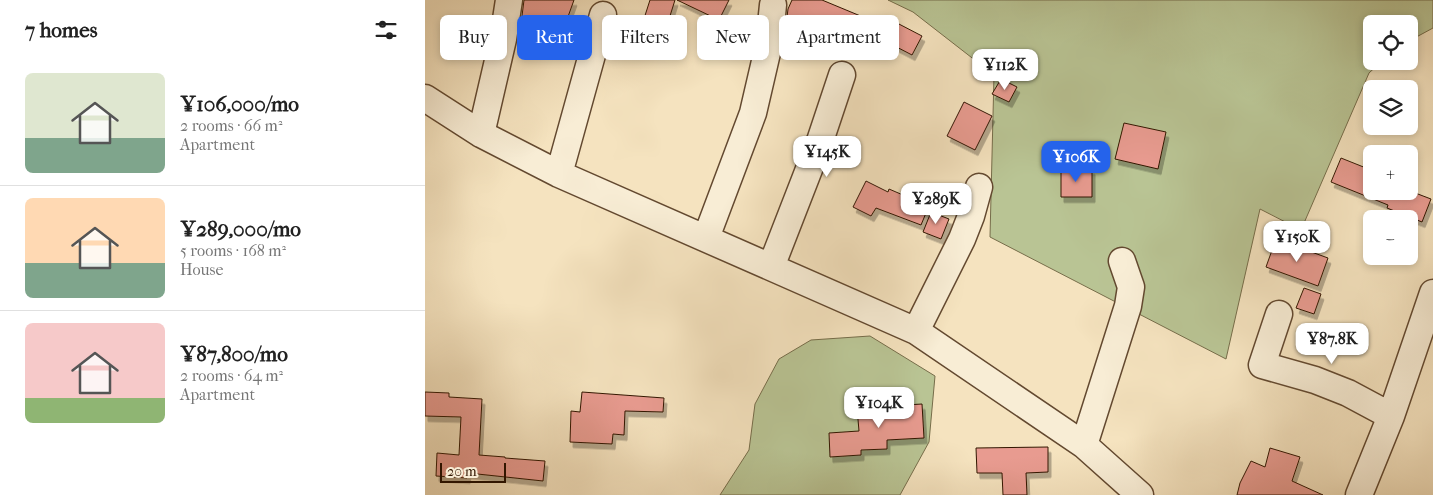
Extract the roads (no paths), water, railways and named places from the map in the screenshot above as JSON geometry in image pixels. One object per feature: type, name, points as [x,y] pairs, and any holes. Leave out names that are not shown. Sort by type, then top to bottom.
[{"type":"street","points":[[481,134],[503,39],[509,0]]},
{"type":"street","points":[[706,238],[753,113],[769,44],[773,5]]},
{"type":"street","points":[[559,174],[602,19]]},
{"type":"street","points":[[771,267],[842,75]]},
{"type":"street","points":[[425,98],[481,134],[559,174],[916,331],[1084,445],[1140,495]]},
{"type":"street","points":[[916,331],[962,239],[979,187]]},
{"type":"street","points":[[1084,445],[1128,306],[1131,287],[1122,261]]},
{"type":"street","points":[[1359,495],[1391,416],[1433,293]]},
{"type":"street","points":[[1279,314],[1262,365],[1315,380],[1348,393],[1391,416]]}]
